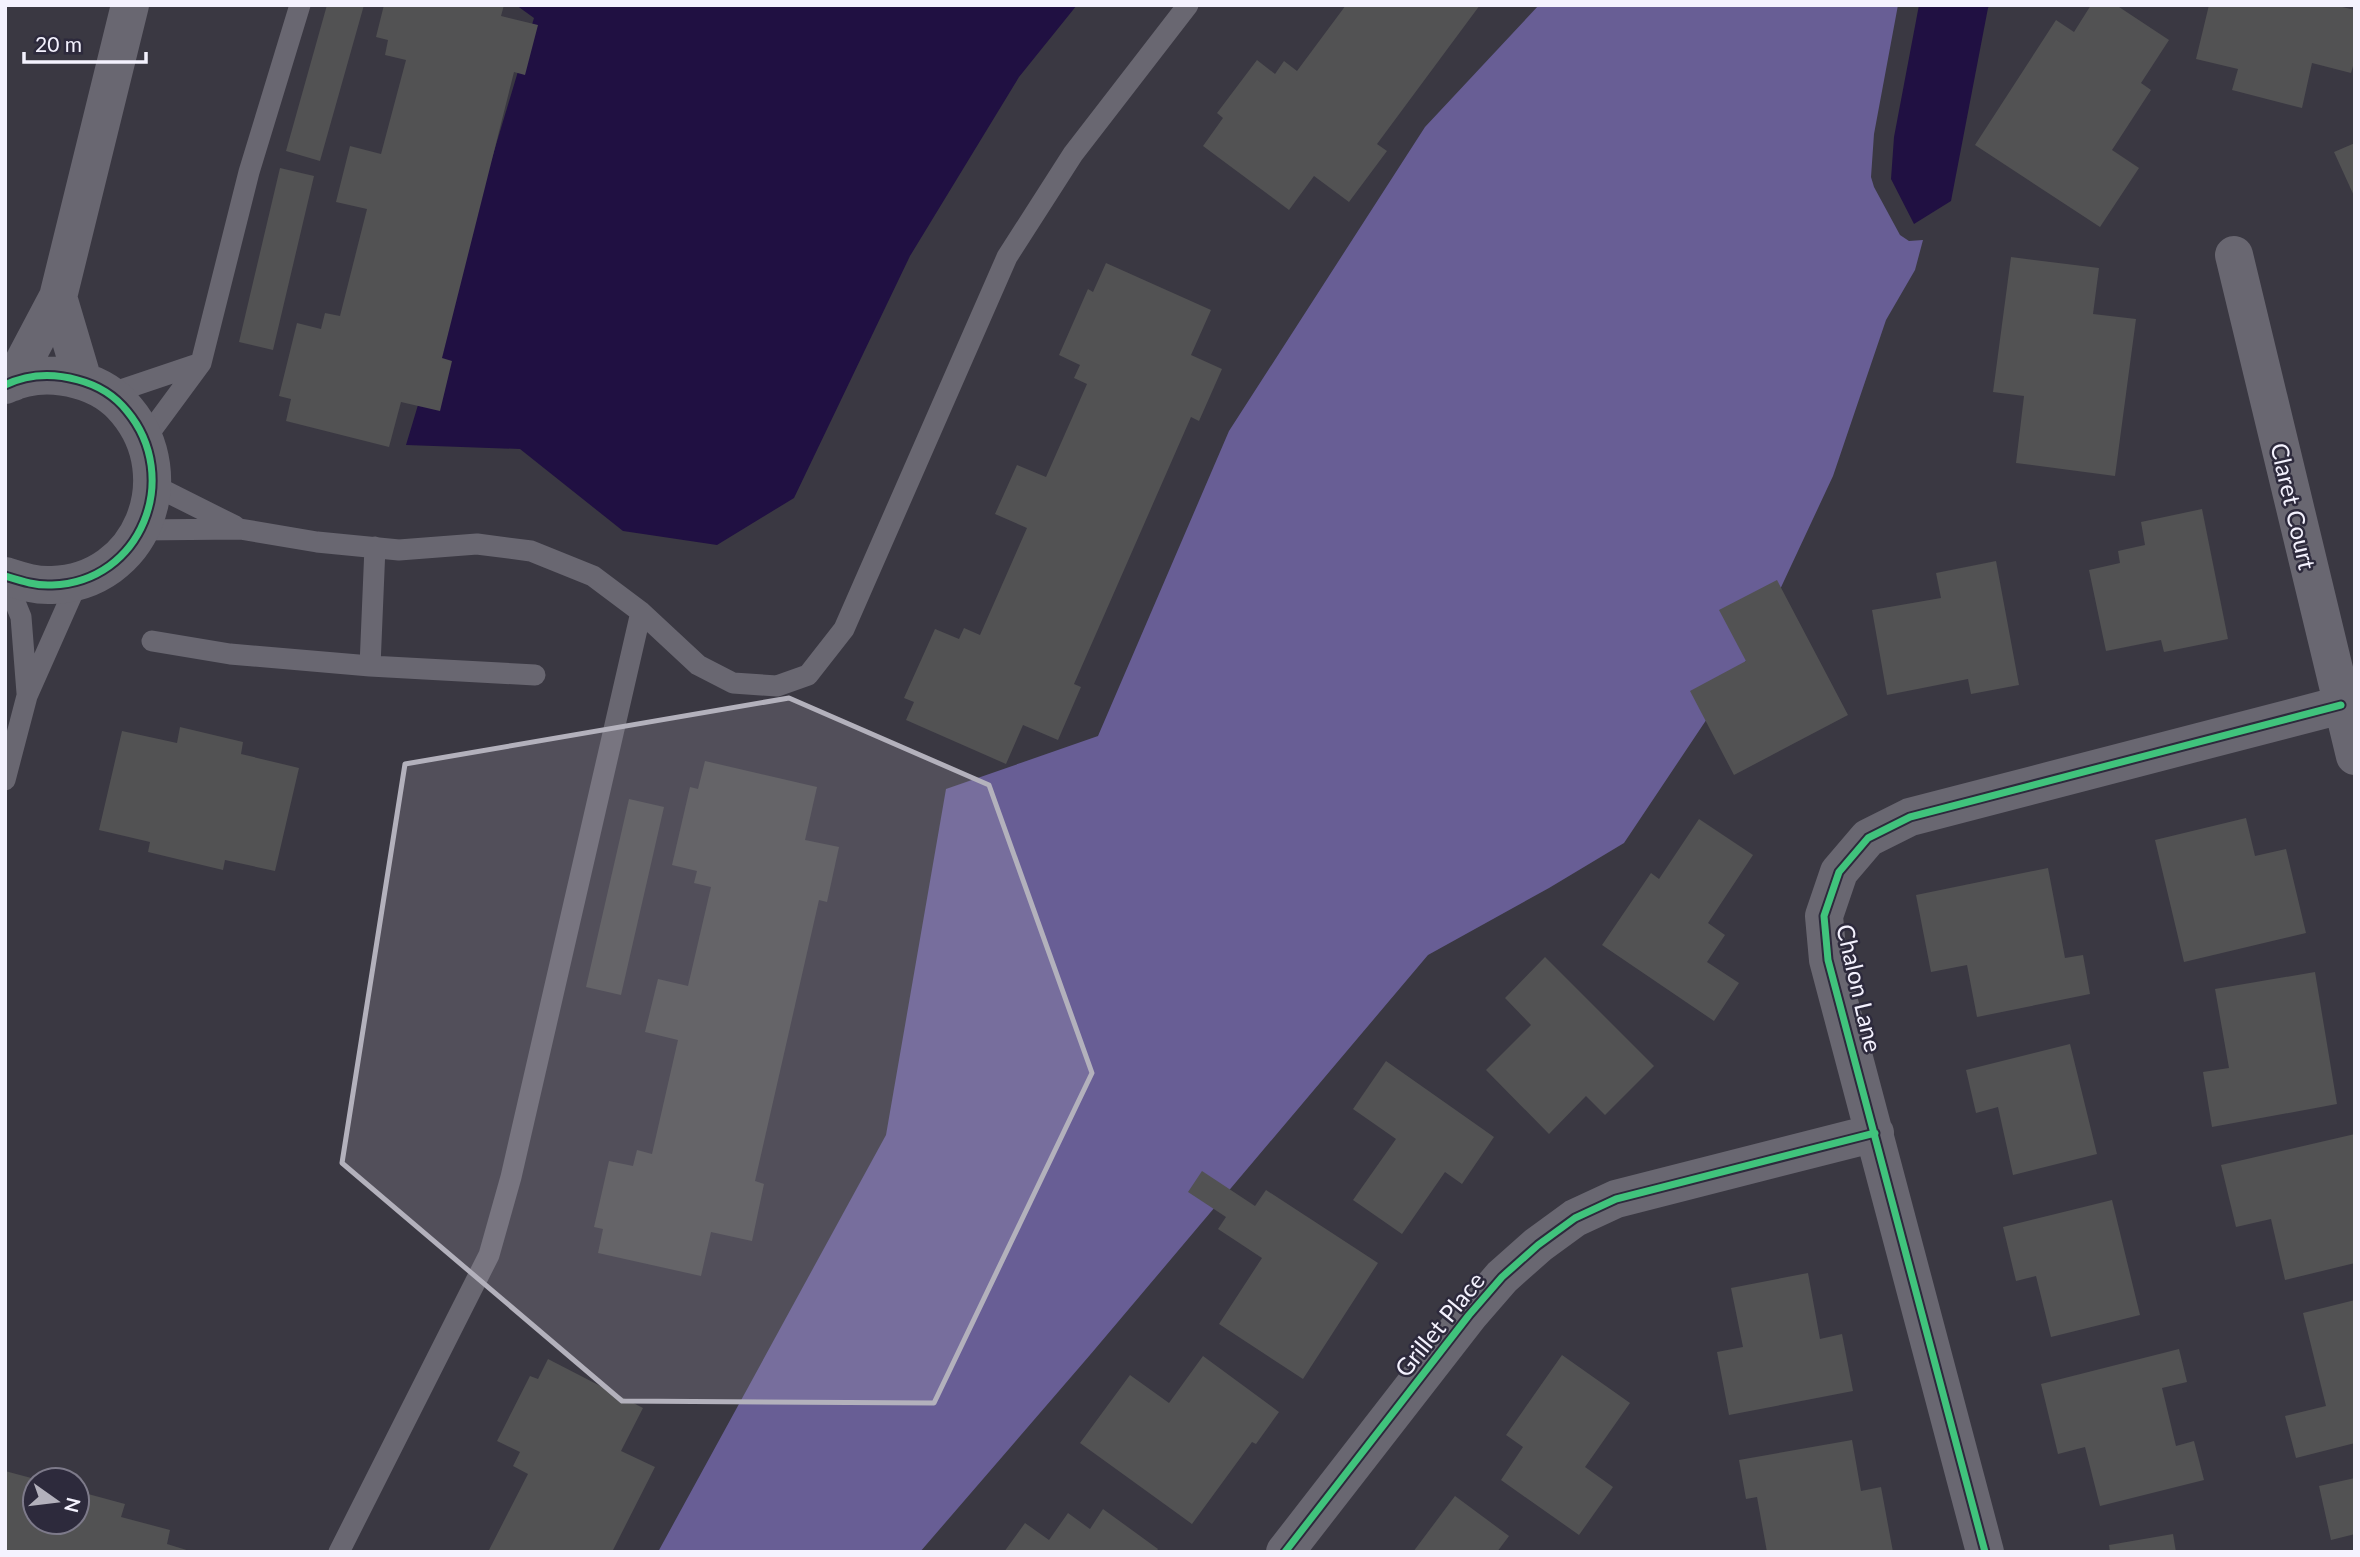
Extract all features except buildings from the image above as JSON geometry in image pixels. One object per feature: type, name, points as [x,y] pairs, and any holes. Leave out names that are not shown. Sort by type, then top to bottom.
[{"type":"street","points":[[9,383],[58,297],[130,5]]},
{"type":"street","name":"Claret Court","points":[[2235,255],[2355,756]]},
{"type":"street","points":[[58,297],[96,388]]},
{"type":"street","points":[[5,577],[53,585],[78,581],[97,573],[114,562],[129,547],[140,530],[149,509],[153,485],[152,462],[145,439],[136,422],[123,407],[96,388],[47,375],[30,376],[9,383]]},
{"type":"street","name":"Chalon Lane","points":[[1985,1552],[1828,960],[1824,916],[1839,872],[1868,838],[1910,817],[2341,705]]},
{"type":"street","name":"Grillet Place","points":[[1285,1552],[1469,1315],[1502,1277],[1538,1245],[1575,1218],[1616,1199],[1875,1133]]},
{"type":"lane","points":[[145,439],[201,363],[249,172],[299,5]]},
{"type":"lane","points":[[140,530],[240,529],[317,542],[400,550],[477,544],[531,551],[593,576],[641,612],[698,665],[733,683],[777,686],[808,676],[844,629],[1007,257],[1073,154],[1188,5]]},
{"type":"lane","points":[[96,388],[201,363]]},
{"type":"lane","points":[[153,485],[240,529]]},
{"type":"lane","points":[[370,666],[375,547]]},
{"type":"lane","points":[[5,577],[22,617],[27,695]]},
{"type":"lane","points":[[5,780],[27,695],[78,581]]},
{"type":"lane","points":[[339,1552],[489,1255],[511,1177],[641,612]]},
{"type":"lane","points":[[152,641],[230,654],[370,666],[535,675]]},
{"type":"highlighted area","points":[[789,698],[989,785],[1092,1073],[934,1403],[622,1401],[342,1163],[405,764]]},
{"type":"shaded area","points":[[516,5],[1077,5],[1019,77],[910,256],[794,498],[717,545],[623,531],[520,449],[406,445],[534,18]]},
{"type":"shaded area","points":[[1539,5],[1898,5],[1874,134],[1871,177],[1900,235],[1909,241],[1923,240],[1915,270],[1886,320],[1833,476],[1749,656],[1624,843],[1428,955],[920,1552],[658,1552],[886,1135],[946,789],[1098,736],[1229,431],[1425,127]]},
{"type":"shaded area","points":[[1919,5],[1990,5],[1951,201],[1914,224],[1891,179],[1894,137]]},
{"type":"cycle path","points":[[5,385],[32,377],[59,376],[99,388],[127,411],[143,437],[151,466],[151,494],[144,522],[130,546],[109,566],[83,579],[52,585],[34,584],[5,576]]},
{"type":"cycle path","points":[[1985,1552],[1828,960],[1824,916],[1839,872],[1868,838],[1910,817],[2341,705]]},
{"type":"cycle path","points":[[1285,1552],[1469,1315],[1502,1277],[1538,1245],[1575,1218],[1616,1199],[1875,1133]]}]
